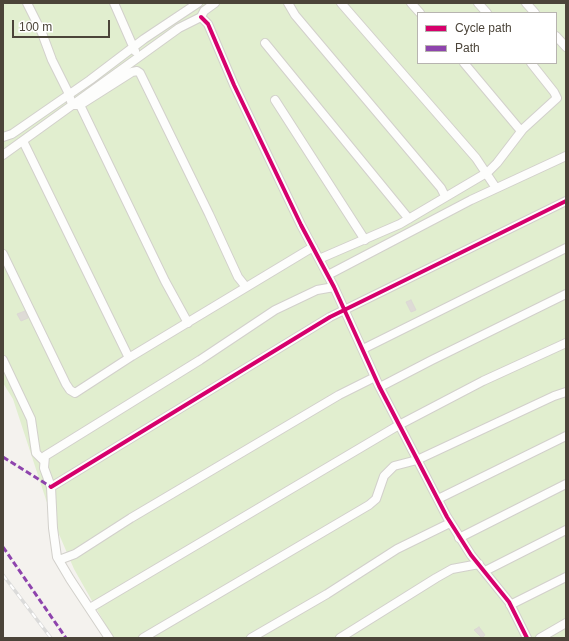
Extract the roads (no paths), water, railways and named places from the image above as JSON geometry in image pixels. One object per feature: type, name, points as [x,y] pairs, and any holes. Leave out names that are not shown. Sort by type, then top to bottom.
[{"type":"street","points":[[27,3],[69,94],[188,323]]},
{"type":"street","points":[[114,3],[138,57]]},
{"type":"street","points":[[3,155],[76,105],[138,57],[179,28],[201,16],[204,11],[215,3]]},
{"type":"street","points":[[288,3],[295,15],[441,188],[445,196]]},
{"type":"street","points":[[341,3],[476,158],[496,188]]},
{"type":"street","points":[[411,3],[419,12]]},
{"type":"street","points":[[478,3],[486,12]]},
{"type":"street","points":[[526,3],[534,12]]},
{"type":"street","points":[[3,137],[12,134],[196,4]]},
{"type":"street","points":[[201,16],[211,30],[234,85],[312,247],[334,287],[375,377],[417,460],[459,538],[510,605],[527,638]]},
{"type":"street","points":[[557,37],[566,47]]},
{"type":"street","points":[[265,43],[409,219]]},
{"type":"street","points":[[465,64],[521,130]]},
{"type":"street","points":[[319,259],[365,240],[409,219],[485,173],[497,163],[521,130],[557,98],[532,64]]},
{"type":"street","points":[[76,105],[132,72],[137,71],[140,73],[210,214],[238,277],[246,287]]},
{"type":"street","points":[[275,100],[365,240]]},
{"type":"street","points":[[23,141],[130,358]]},
{"type":"street","points":[[328,275],[496,188],[566,156]]},
{"type":"street","points":[[51,487],[316,326],[380,292],[566,201]]},
{"type":"street","points":[[3,254],[66,384],[72,392],[79,392],[130,358],[312,247]]},
{"type":"street","points":[[363,349],[566,248]]},
{"type":"street","points":[[109,638],[59,560],[53,528],[51,487],[44,468],[44,461],[48,453],[200,360],[275,310],[317,290],[334,287]]},
{"type":"street","points":[[380,387],[566,294]]},
{"type":"street","points":[[90,608],[399,425],[483,381],[566,343]]},
{"type":"street","points":[[3,360],[31,419],[36,453],[39,458],[44,461]]},
{"type":"street","points":[[59,560],[75,554],[130,518],[339,395],[375,377]]},
{"type":"street","points":[[143,638],[369,505],[378,494],[388,470],[400,463],[417,460],[554,396],[566,392]]},
{"type":"street","points":[[438,499],[566,436]]},
{"type":"street","points":[[459,538],[566,484]]},
{"type":"street","points":[[251,638],[326,594],[397,549],[450,522]]},
{"type":"street","points":[[485,571],[566,530]]},
{"type":"street","points":[[340,638],[452,569],[479,564]]},
{"type":"street","points":[[510,605],[566,577]]},
{"type":"street","points":[[540,638],[566,623]]},
{"type":"railway","points":[[3,575],[51,638]]}]
